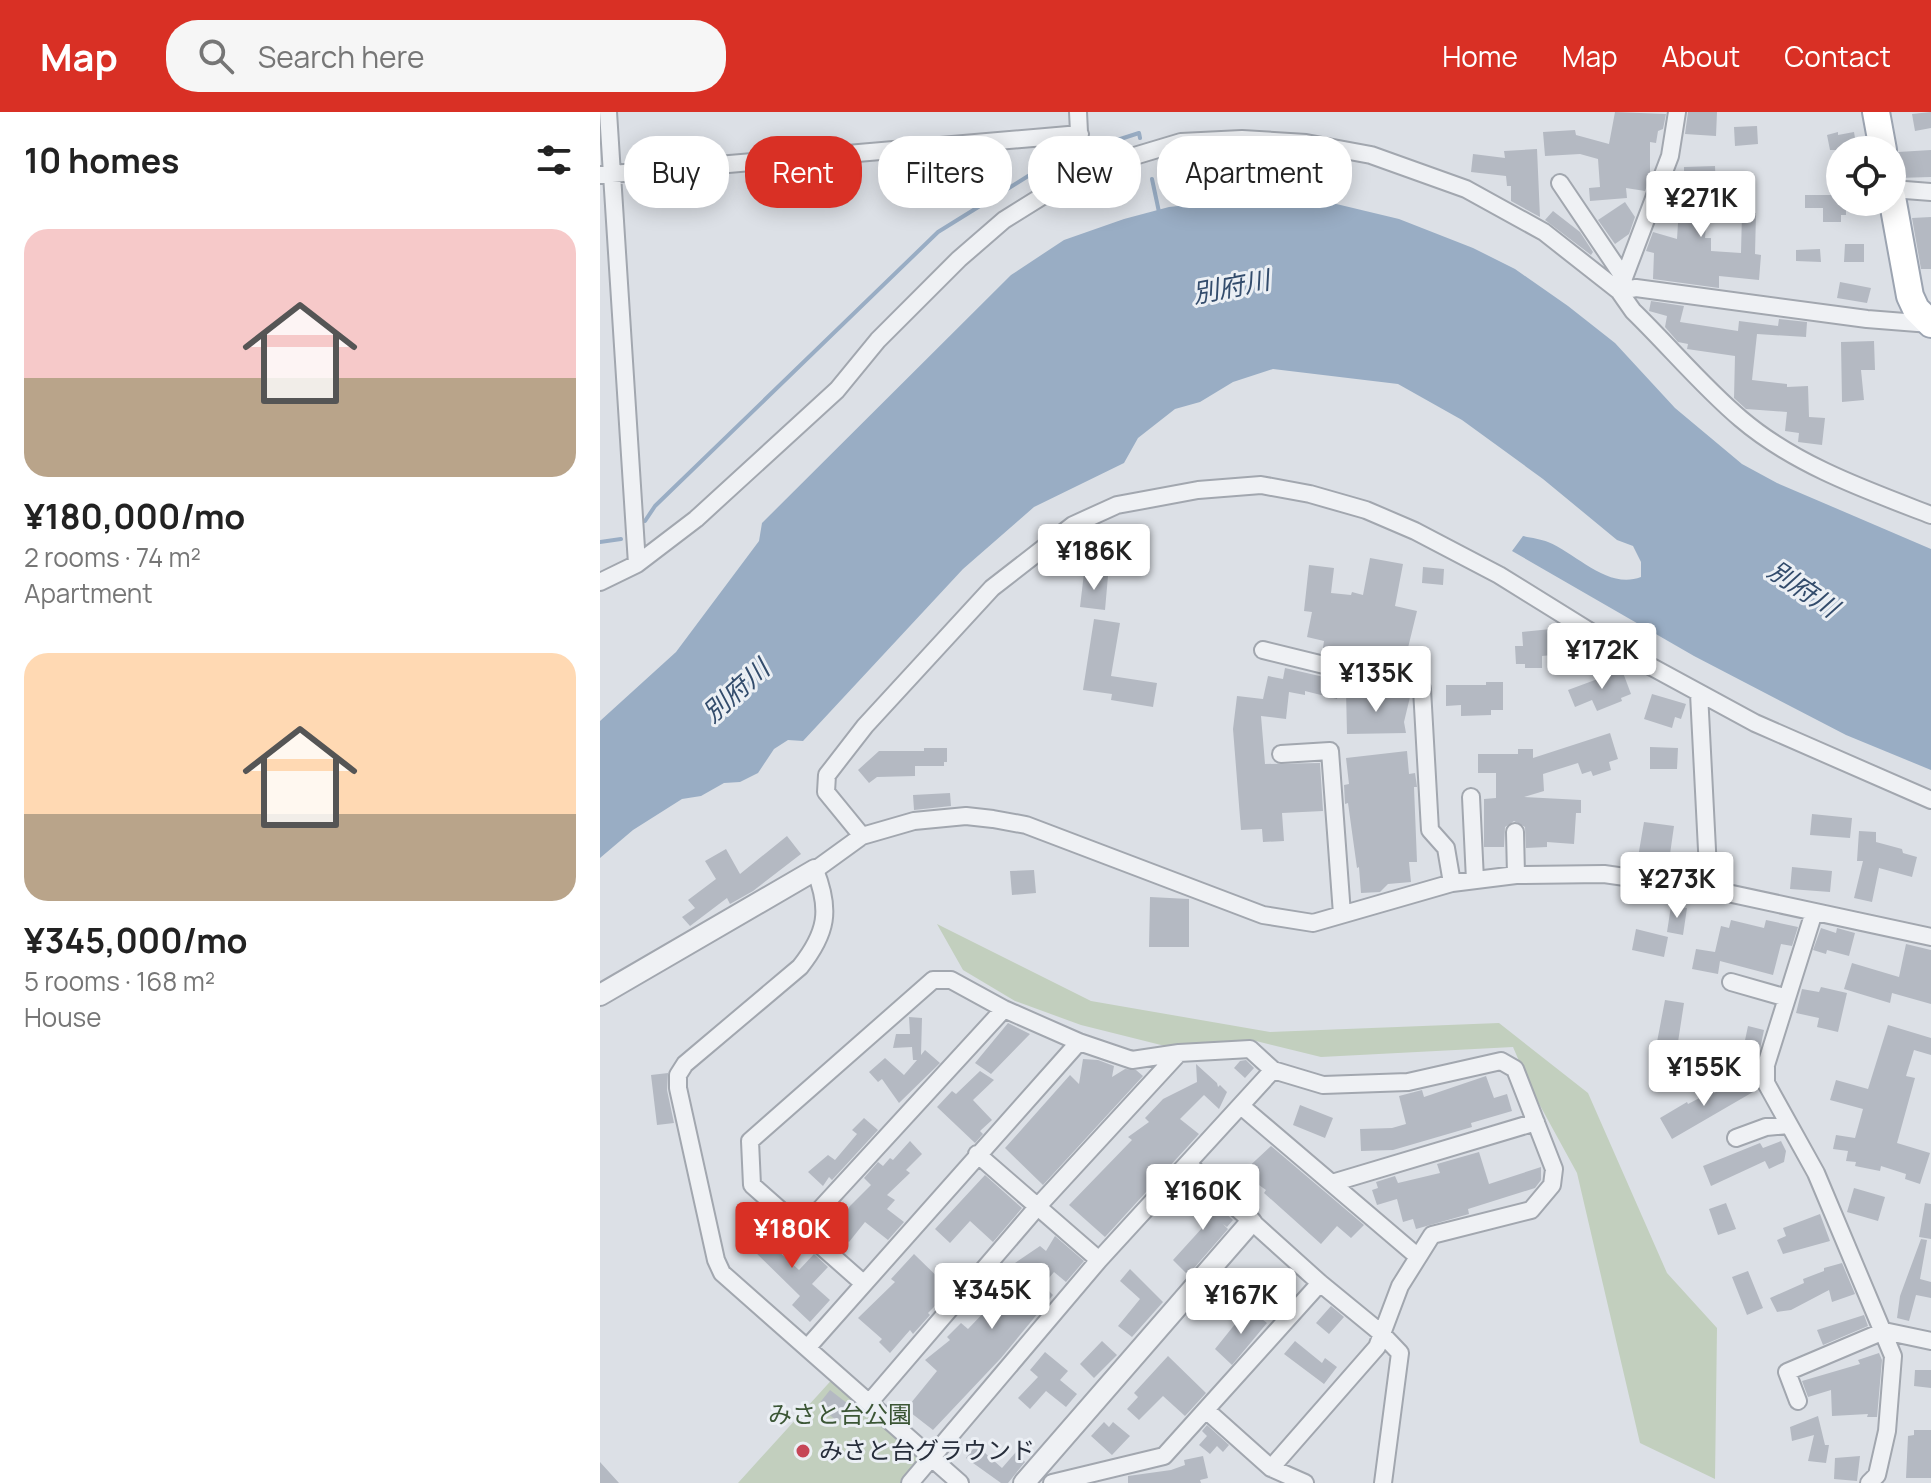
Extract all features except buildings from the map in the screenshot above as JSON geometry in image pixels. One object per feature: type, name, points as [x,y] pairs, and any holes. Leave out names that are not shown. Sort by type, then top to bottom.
[{"type":"main road","points":[[1876,112],[1880,136]]},
{"type":"main road","points":[[1895,216],[1910,296],[1916,309],[1931,324]]},
{"type":"street","points":[[608,112],[606,174],[637,564]]},
{"type":"street","points":[[606,174],[1080,134],[1078,112]]},
{"type":"street","points":[[1621,284],[1670,156],[1677,112]]},
{"type":"street","points":[[1141,154],[1181,142],[1242,139],[1306,143],[1371,155],[1466,189],[1544,232],[1621,284],[1867,319],[1931,324]]},
{"type":"street","points":[[1560,183],[1621,284],[1633,311],[1741,419],[1781,448],[1859,487],[1931,515]]},
{"type":"street","points":[[1906,190],[1931,192]]},
{"type":"street","points":[[600,582],[637,564],[696,519],[837,390],[878,340],[959,259],[1004,220],[1028,205]]},
{"type":"street","points":[[862,836],[826,792],[827,775],[865,726],[992,588],[1073,525],[1117,505],[1198,490],[1261,485],[1310,494],[1366,510],[1415,531],[1499,575],[1615,647],[1755,723],[1931,800]]},
{"type":"street","points":[[1263,650],[1422,689],[1430,830],[1446,848],[1452,883]]},
{"type":"street","points":[[1699,693],[1709,889]]},
{"type":"street","points":[[1281,754],[1330,751],[1342,914]]},
{"type":"street","points":[[1471,797],[1475,880]]},
{"type":"street","points":[[600,995],[815,870],[862,836],[937,817],[966,816],[1026,825],[1263,915],[1313,923],[1452,883],[1516,875],[1604,874],[1709,889],[1931,937]]},
{"type":"street","points":[[1515,832],[1516,875]]},
{"type":"street","points":[[815,870],[825,895],[823,925],[815,947],[800,967],[685,1064],[678,1075],[713,1245],[722,1273],[960,1483]]},
{"type":"street","points":[[1814,912],[1766,1065],[1766,1083],[1816,1173],[1893,1356],[1887,1431],[1877,1475],[1869,1483]]},
{"type":"street","points":[[863,1283],[752,1185],[750,1141],[933,980],[951,980],[1004,1009],[1079,1042],[1132,1060],[1179,1053],[1250,1049],[1273,1070],[1323,1085],[1408,1082],[1501,1061],[1515,1069],[1554,1169],[1552,1185],[1531,1210],[1432,1235],[1400,1286],[1377,1347],[1271,1468]]},
{"type":"street","points":[[1731,982],[1787,998]]},
{"type":"street","points":[[802,1229],[1004,1009]]},
{"type":"street","points":[[807,1348],[1079,1042]]},
{"type":"street","points":[[869,1403],[1039,1205],[1179,1053]]},
{"type":"street","points":[[910,1483],[1099,1260],[1273,1070]]},
{"type":"street","points":[[1241,1106],[1417,1256]]},
{"type":"street","points":[[1332,1183],[1536,1122]]},
{"type":"street","points":[[1736,1138],[1766,1127],[1789,1125]]},
{"type":"street","points":[[977,1154],[1099,1260]]},
{"type":"street","points":[[1189,1165],[1400,1353],[1383,1483]]},
{"type":"street","points":[[1024,1483],[1251,1222]]},
{"type":"street","points":[[1052,1483],[1164,1456],[1320,1283]]},
{"type":"street","points":[[1798,1401],[1787,1372],[1884,1331],[1931,1341]]},
{"type":"street","points":[[1206,1410],[1271,1468],[1305,1483]]},
{"type":"green space","points":[[937,924],[1091,1001],[1270,1032],[1499,1023],[1588,1093],[1667,1273],[1717,1328],[1715,1479],[1640,1443],[1577,1173],[1531,1089],[1513,1047],[1321,1057],[1256,1041],[1169,1047],[1081,1025],[1015,1001],[963,970]]},
{"type":"green space","name":"みさと台公園","points":[[837,1374],[932,1458],[910,1483],[738,1483]]},
{"type":"water","name":"別府川","points":[[1165,208],[1352,208],[1399,219],[1473,248],[1515,269],[1615,343],[1675,408],[1742,464],[1777,483],[1931,549],[1931,770],[1846,735],[1694,656],[1512,551],[1523,536],[1559,547],[1605,575],[1629,580],[1641,577],[1641,562],[1633,546],[1617,540],[1543,479],[1462,420],[1398,384],[1273,369],[1233,382],[1200,402],[1175,409],[1138,438],[1124,463],[1034,507],[963,569],[803,741],[788,740],[774,749],[758,773],[740,782],[724,783],[701,796],[682,799],[633,830],[600,858],[600,721],[676,652],[759,541],[762,523],[1011,275],[1064,240]]},
{"type":"waterway","points":[[1130,136],[1139,133],[1140,136]]},
{"type":"waterway","points":[[645,521],[655,506],[938,232],[1028,176]]},
{"type":"waterway","points":[[1152,179],[1159,212]]},
{"type":"waterway","points":[[600,542],[621,539]]},
{"type":"place","name":"みさと台グラウンド","points":[[803,1451]]}]
